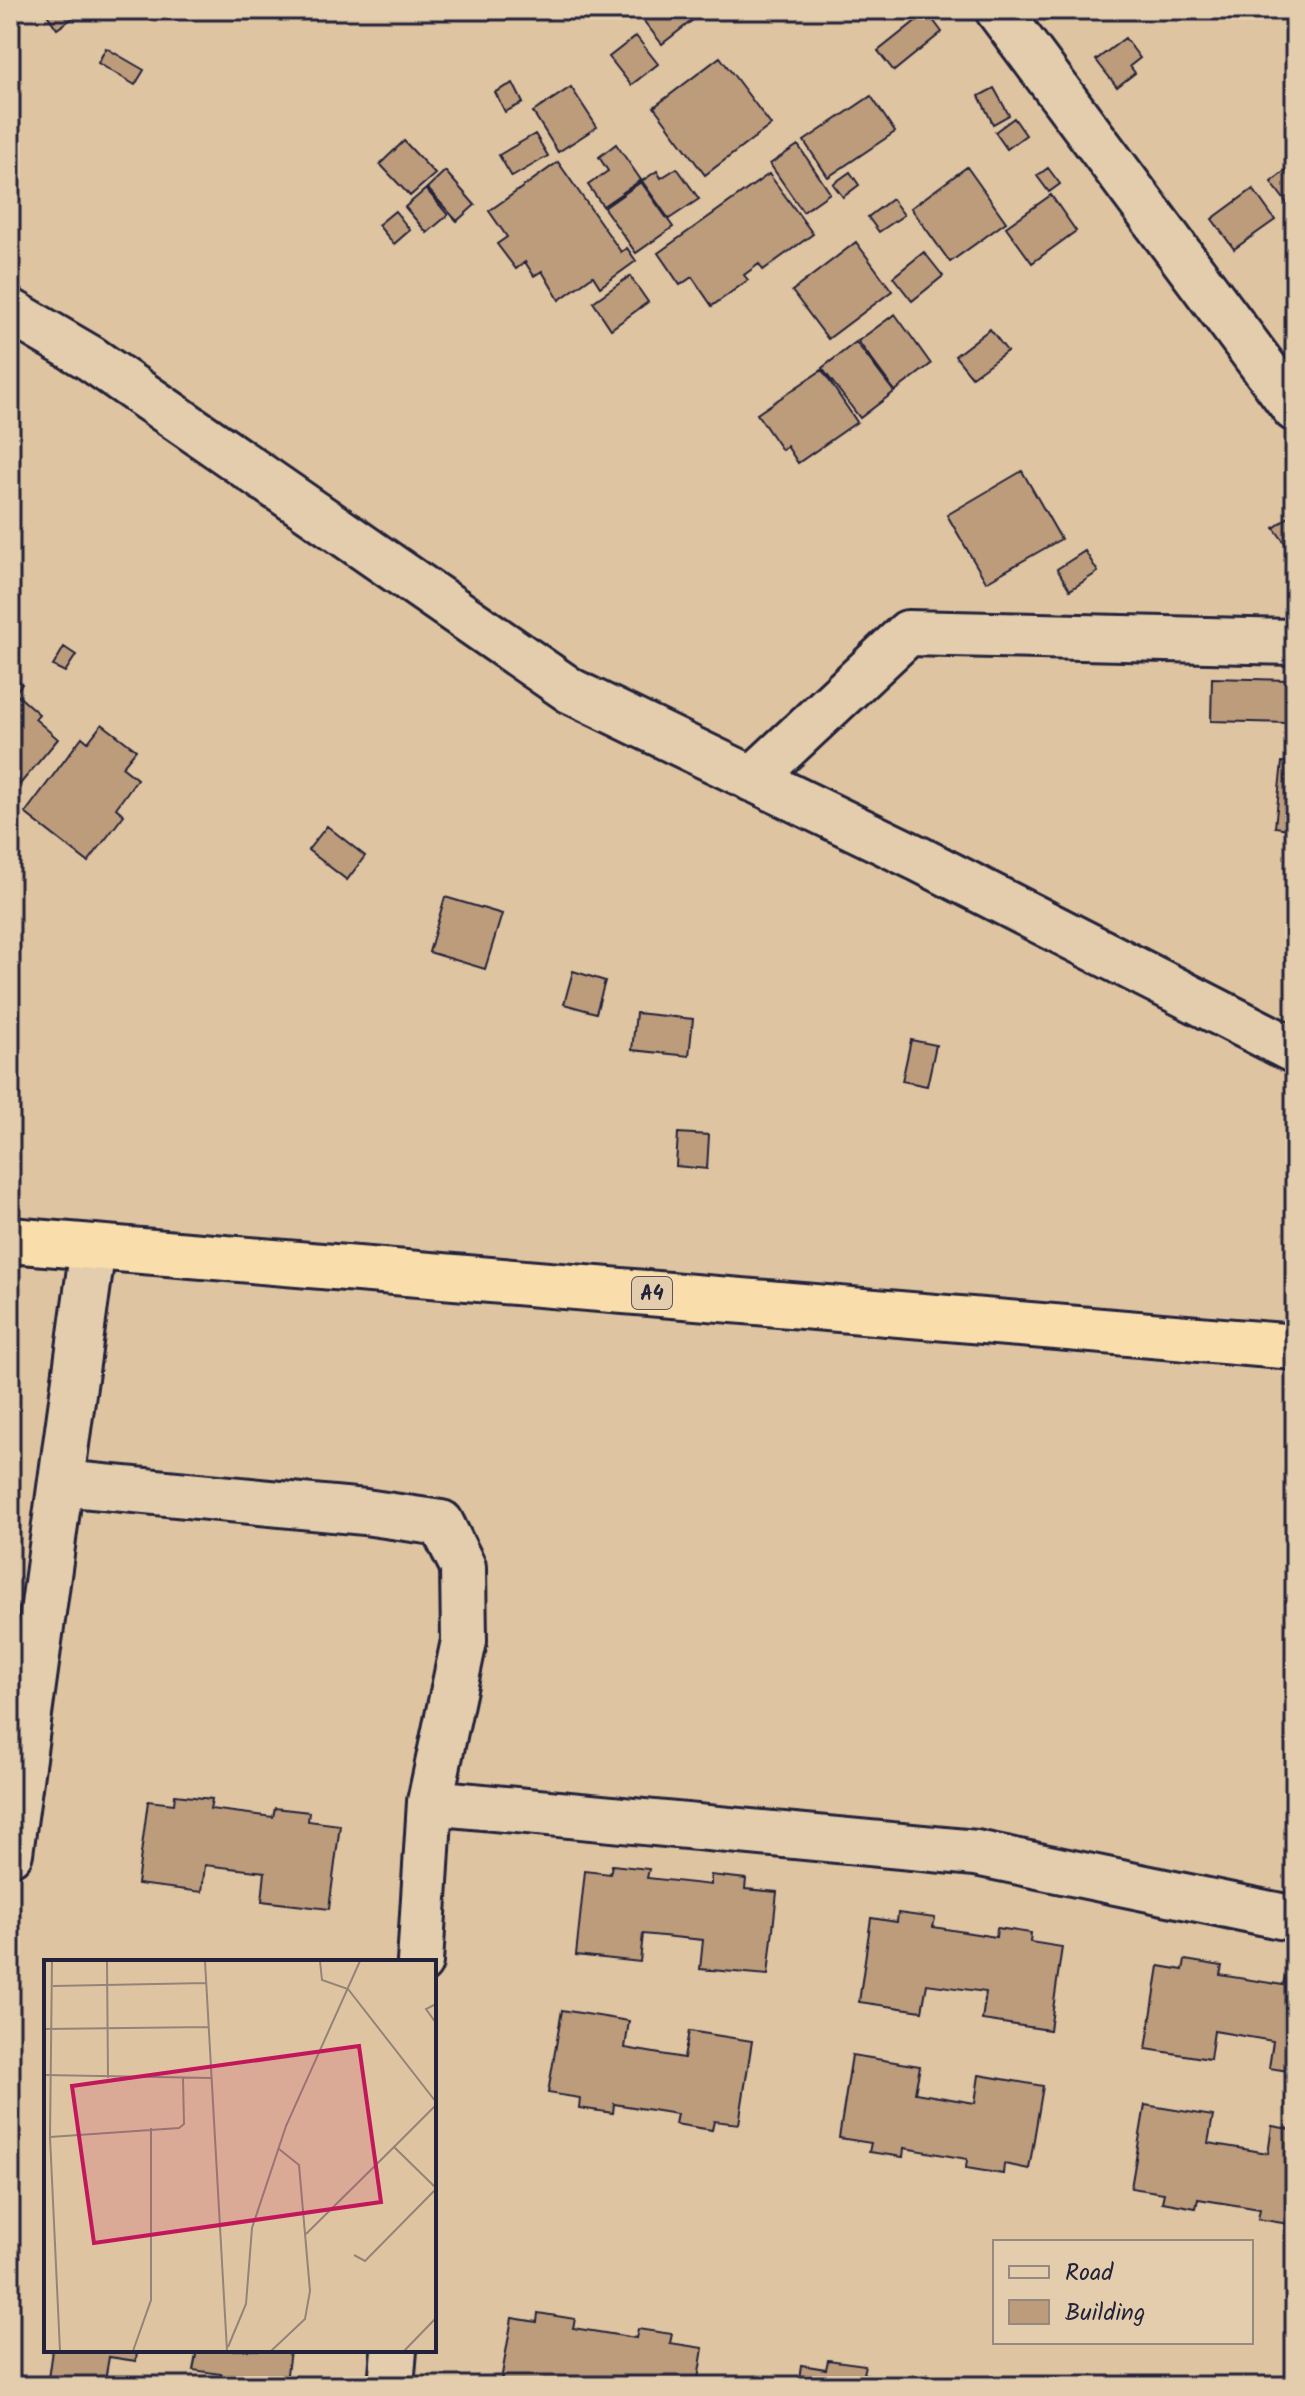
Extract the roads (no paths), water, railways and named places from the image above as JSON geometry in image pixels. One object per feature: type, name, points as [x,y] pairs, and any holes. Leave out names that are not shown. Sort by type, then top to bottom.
[{"type":"highway","name":"A4","points":[[10,1240],[1295,1347]]},
{"type":"street","points":[[998,10],[1295,409]]},
{"type":"street","points":[[10,311],[90,358],[571,691],[919,859],[1295,1051]]},
{"type":"street","points":[[752,779],[908,633],[1295,642]]},
{"type":"street","points":[[10,1853],[93,1247]]},
{"type":"street","points":[[61,1483],[365,1512],[441,1523],[463,1567],[464,1641],[430,1802],[420,1960]]},
{"type":"street","points":[[430,1802],[976,1853],[1295,1919]]},
{"type":"street","points":[[391,2386],[394,2352]]}]
